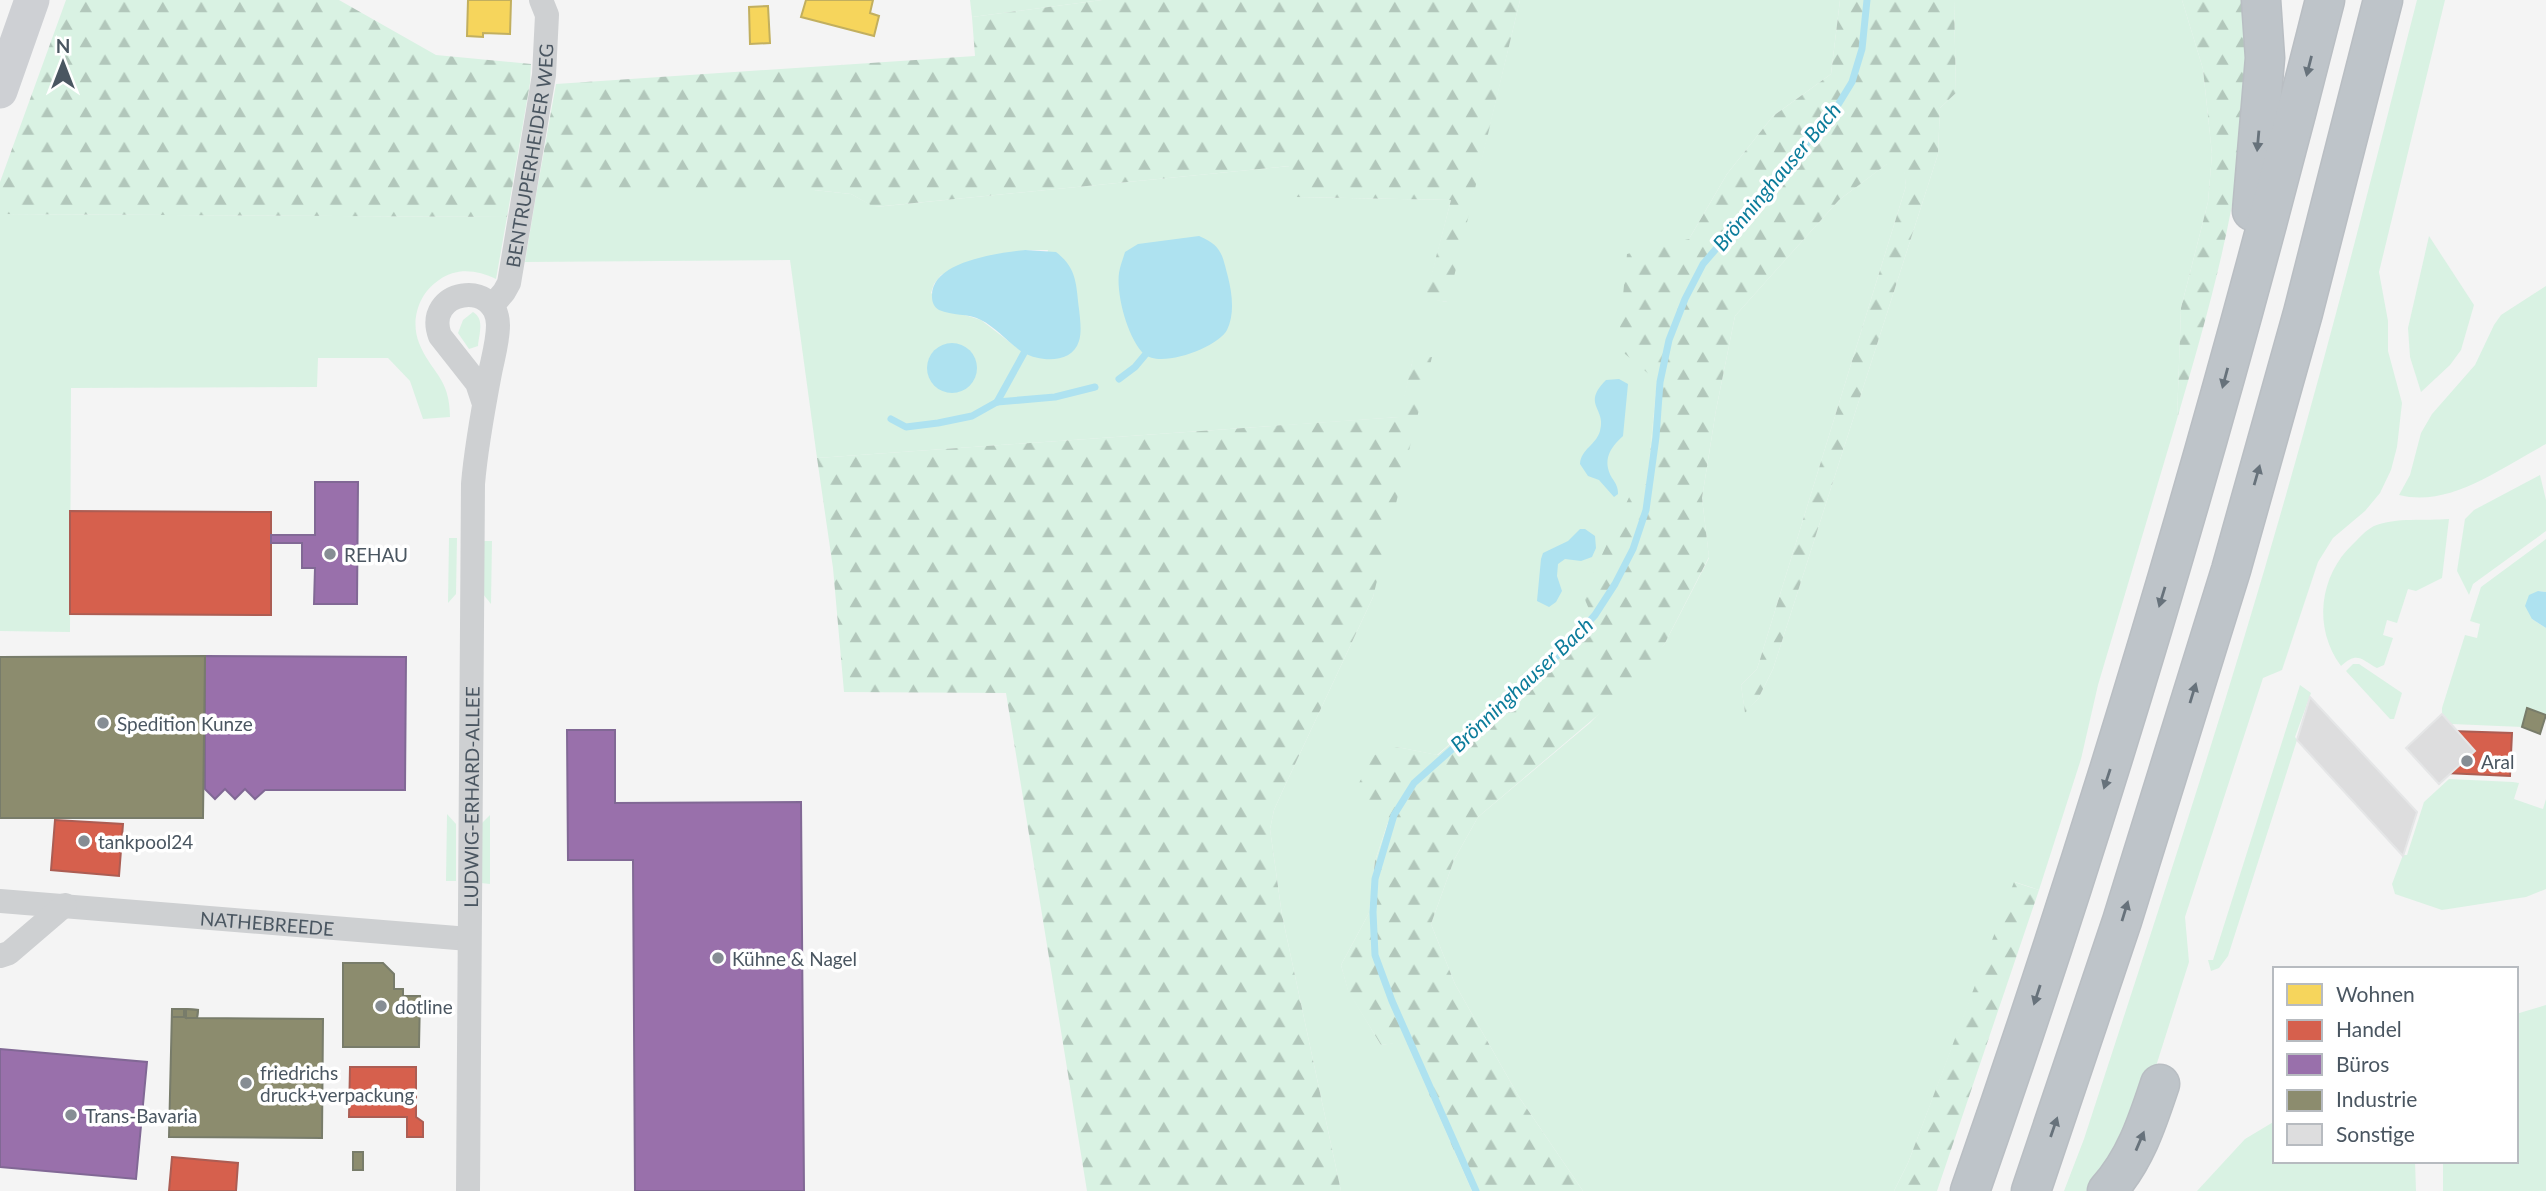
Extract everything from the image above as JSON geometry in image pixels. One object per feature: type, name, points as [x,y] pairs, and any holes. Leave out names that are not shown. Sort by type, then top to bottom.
[{"type":"highway","points":[[2244,312],[2265,58],[2261,0]]},
{"type":"highway","points":[[1970,1191],[2051,954],[2128,714],[2196,486],[2325,0]]},
{"type":"highway","points":[[2031,1191],[2122,921],[2231,570],[2303,313],[2383,0]]},
{"type":"highway","points":[[2107,1191],[2130,1162],[2140,1142],[2160,1084]]},
{"type":"main road","points":[[0,91],[33,0]]},
{"type":"street","name":"BENTRUPERHEIDER WEG","points":[[492,306],[509,283],[544,75],[547,15],[541,0]]},
{"type":"street","points":[[484,404],[477,383],[440,336],[438,320],[448,301],[457,295],[469,293],[492,306]]},
{"type":"street","name":"LUDWIG-ERHARD-ALLEE","points":[[468,1191],[472,504],[474,465],[498,325],[492,306]]},
{"type":"street","name":"NATHEBREEDE","points":[[0,901],[469,939]]},
{"type":"street","points":[[0,956],[9,953],[65,905]]},
{"type":"green space","points":[[66,0],[339,0],[436,55],[531,64],[507,217],[0,214],[0,182]]},
{"type":"green space","points":[[970,0],[1102,0],[972,17]]},
{"type":"green space","points":[[1102,0],[1520,0],[1448,302],[1425,299],[1451,200],[1296,197],[1289,166],[874,207],[851,194],[814,190],[537,190],[556,84],[975,56],[972,17]]},
{"type":"green space","points":[[1520,0],[1840,0],[1831,74],[1773,116],[1727,174],[1689,239],[1657,381],[1647,484],[1591,614],[1547,660],[1437,755],[1397,747],[1388,822],[1375,861],[1369,913],[1341,965],[1348,990],[1381,1045],[1406,1041],[1472,1191],[1341,1191],[1282,915],[1270,829],[1274,810],[1373,597],[1413,359],[1400,417],[817,458],[790,260],[525,262],[537,190],[814,190],[851,194],[875,207],[1290,166],[1297,197],[1451,200],[1426,298],[1447,302]],"holes":[[[1025,250],[1048,250],[1024,353],[981,320],[965,315],[931,293],[941,275]]]},
{"type":"green space","points":[[1840,0],[1954,0],[1956,93],[1940,108],[1938,154],[1773,669],[1758,699],[1745,713],[1741,685],[1757,669],[1906,186],[1903,164],[1887,164],[1839,200],[1735,316],[1702,498],[1709,557],[1664,645],[1632,686],[1478,817],[1454,860],[1431,924],[1455,984],[1519,1097],[1583,1191],[1472,1191],[1406,1042],[1381,1045],[1348,991],[1341,965],[1369,913],[1375,861],[1388,823],[1371,821],[1359,783],[1374,755],[1397,747],[1438,755],[1547,660],[1591,614],[1583,595],[1632,491],[1647,484],[1657,381],[1618,348],[1627,254],[1689,239],[1727,174],[1773,116],[1831,74]]},
{"type":"green space","points":[[1954,0],[2182,0],[2203,69],[2212,154],[2208,202],[2181,308],[2177,419],[2098,685],[2081,759],[2039,890],[2015,882],[1908,1163],[1894,1191],[1583,1191],[1519,1097],[1455,984],[1431,924],[1454,860],[1478,817],[1590,723],[1664,645],[1709,558],[1702,498],[1735,316],[1839,200],[1888,163],[1904,164],[1906,186],[1757,669],[1741,685],[1745,712],[1758,699],[1773,669],[1938,154],[1940,108],[1956,93]]},
{"type":"green space","points":[[2182,0],[2242,0],[2248,56],[2245,110],[2233,199],[2214,288],[2177,419],[2181,308],[2208,202],[2212,154],[2203,69]]},
{"type":"green space","points":[[2417,0],[2445,0],[2379,272],[2388,321],[2388,351],[2402,403],[2397,447],[2391,470],[2380,493],[2365,511],[2333,538],[2318,562],[2282,670],[2263,678],[2185,917],[2189,962],[2144,1104],[2091,1191],[2064,1191],[2084,1139],[2162,901],[2261,582],[2336,314]]},
{"type":"green space","points":[[0,214],[507,217],[496,279],[474,272],[453,273],[432,285],[418,308],[416,334],[447,393],[450,417],[423,419],[410,381],[388,358],[318,358],[317,387],[71,388],[70,632],[0,631]]},
{"type":"green space","points":[[2429,236],[2474,305],[2461,350],[2450,365],[2421,392],[2410,357],[2408,328]]},
{"type":"green space","points":[[2546,286],[2546,444],[2494,474],[2456,491],[2437,496],[2399,495],[2410,475],[2421,433],[2432,414],[2475,365],[2501,315]]},
{"type":"green space","points":[[473,312],[479,319],[480,332],[478,346],[469,349],[458,333],[463,320]]},
{"type":"green space","points":[[1432,357],[1373,597],[1274,810],[1270,829],[1282,915],[1341,1191],[1087,1191],[1006,693],[844,692],[833,568],[817,458],[1399,417],[1413,359]]},
{"type":"green space","points":[[2540,475],[2546,500],[2546,531],[2473,584],[2469,595],[2457,571],[2465,519],[2474,510]]},
{"type":"green space","points":[[2449,519],[2442,578],[2416,591],[2408,589],[2397,623],[2387,620],[2383,635],[2393,638],[2384,665],[2377,668],[2363,659],[2355,658],[2341,666],[2326,635],[2324,603],[2333,571],[2342,557],[2374,526],[2401,520]]},
{"type":"green space","points":[[449,538],[457,538],[456,594],[448,603]]},
{"type":"green space","points":[[2546,539],[2546,592],[2538,591],[2532,619],[2546,628],[2546,715],[2527,708],[2522,727],[2452,724],[2442,713],[2442,708],[2465,635],[2477,638],[2480,624],[2470,621],[2481,587]]},
{"type":"green space","points":[[483,541],[492,541],[491,604],[483,594]]},
{"type":"green space","points":[[2353,664],[2359,664],[2402,693],[2394,719],[2390,719],[2346,671]]},
{"type":"green space","points":[[2300,685],[2311,693],[2295,737],[2297,740],[2228,956],[2219,968],[2211,971],[2208,960],[2213,960]]},
{"type":"green space","points":[[2449,779],[2519,783],[2514,799],[2543,809],[2546,799],[2546,889],[2526,897],[2442,910],[2395,894],[2392,884],[2403,855],[2407,855],[2424,802]]},
{"type":"green space","points":[[447,814],[456,824],[456,881],[446,881]]},
{"type":"green space","points":[[490,815],[490,884],[481,883],[481,824]]},
{"type":"green space","points":[[2014,882],[2039,890],[1937,1191],[1894,1191],[1908,1163]]},
{"type":"green space","points":[[2546,1005],[2546,1191],[2443,1191],[2443,1163],[2518,1163],[2518,1013]]},
{"type":"green space","points":[[2273,1122],[2273,1163],[2415,1163],[2416,1191],[2197,1191],[2245,1139]]},
{"type":"water","points":[[1199,236],[1217,247],[1222,257],[1232,297],[1230,324],[1222,337],[1201,349],[1175,357],[1152,358],[1138,347],[1124,316],[1119,293],[1119,270],[1125,252],[1138,244]]},
{"type":"water","points":[[1025,250],[1056,252],[1072,270],[1081,329],[1075,348],[1063,357],[1047,359],[1031,356],[981,320],[944,312],[937,309],[933,303],[934,285],[954,267],[984,257]]},
{"type":"water","points":[[952,343],[970,350],[977,368],[970,386],[952,393],[934,386],[927,368],[934,350]]},
{"type":"water","points":[[1619,379],[1628,384],[1623,436],[1614,445],[1608,460],[1609,472],[1618,489],[1618,494],[1614,497],[1599,480],[1588,476],[1580,464],[1583,454],[1600,431],[1600,417],[1595,401],[1599,388],[1606,380]]},
{"type":"water","points":[[1580,529],[1585,529],[1595,536],[1596,548],[1592,557],[1581,561],[1565,559],[1558,564],[1557,576],[1562,591],[1556,602],[1549,607],[1537,601],[1543,553],[1568,541]]},
{"type":"water","points":[[2538,591],[2546,592],[2546,628],[2532,619],[2525,606],[2529,595]]},
{"type":"building: Wohnen","points":[[468,0],[511,0],[510,34],[483,33],[483,37],[467,36]]},
{"type":"building: Wohnen","points":[[806,0],[873,0],[870,13],[879,16],[874,36],[801,17]]},
{"type":"building: Wohnen","points":[[768,6],[770,43],[750,44],[749,7]]},
{"type":"building: Handel","points":[[70,511],[271,512],[271,615],[70,614]]},
{"type":"building: Handel","name":"Aral","points":[[2442,721],[2451,731],[2512,733],[2510,776],[2445,773],[2439,778],[2412,748]]},
{"type":"building: Handel","points":[[55,820],[123,824],[119,876],[51,870]]},
{"type":"building: Handel","points":[[350,1067],[416,1067],[416,1117],[423,1122],[423,1137],[407,1137],[407,1117],[349,1117]]},
{"type":"building: Handel","points":[[172,1157],[238,1163],[236,1191],[169,1191]]},
{"type":"building: Büros","name":"REHAU","points":[[315,482],[358,482],[357,604],[314,604],[315,568],[302,568],[302,543],[271,543],[271,535],[315,535]]},
{"type":"building: Büros","name":"Spedition Kunze","points":[[205,656],[406,657],[405,790],[265,790],[255,799],[245,789],[235,799],[225,789],[215,799],[205,789]]},
{"type":"building: Büros","name":"Kühne & Nagel","points":[[567,730],[615,730],[615,803],[801,802],[804,1191],[635,1191],[633,860],[568,860]]},
{"type":"building: Büros","name":"Trans-Bavaria","points":[[0,1049],[147,1062],[136,1179],[0,1167]]},
{"type":"building: Industrie","name":"Spedition Kunze","points":[[205,656],[203,818],[0,818],[0,657]]},
{"type":"building: Industrie","points":[[2527,708],[2546,715],[2540,734],[2522,727]]},
{"type":"building: Industrie","name":"dotline","points":[[343,963],[383,963],[394,974],[394,989],[403,989],[403,996],[420,996],[419,1047],[343,1047]]},
{"type":"building: Industrie","name":"friedrichs druck+verpackung","points":[[172,1009],[184,1009],[186,1018],[186,1009],[198,1010],[197,1018],[323,1019],[322,1138],[169,1137]]},
{"type":"building: Industrie","points":[[172,1009],[184,1009],[184,1017],[172,1017]]},
{"type":"building: Industrie","points":[[186,1009],[198,1010],[197,1018],[186,1018]]},
{"type":"building: Industrie","points":[[353,1152],[363,1152],[363,1170],[353,1170]]},
{"type":"building: Sonstige","points":[[2310,697],[2417,812],[2403,856],[2297,740]]},
{"type":"building: Sonstige","points":[[2442,714],[2475,751],[2439,784],[2406,748]]},
{"type":"waterway","name":"Brönninghauser Bach","points":[[1476,1191],[1392,1001],[1375,955],[1375,879],[1394,815],[1414,783],[1557,656],[1595,615],[1615,584],[1633,549],[1646,510],[1660,382],[1669,340],[1685,299],[1703,264],[1833,113],[1852,82],[1862,49],[1867,0]]},
{"type":"waterway","points":[[997,402],[1024,353]]},
{"type":"waterway","points":[[1119,379],[1145,355]]},
{"type":"waterway","points":[[891,419],[906,427],[938,423],[972,416],[997,402],[1055,397],[1095,387]]},
{"type":"place","name":"REHAU","points":[[330,554]]},
{"type":"place","name":"Spedition Kunze","points":[[103,723]]},
{"type":"place","name":"Aral","points":[[2467,761]]},
{"type":"place","name":"tankpool24","points":[[84,841]]},
{"type":"place","name":"Kühne & Nagel","points":[[718,958]]},
{"type":"place","name":"dotline","points":[[381,1006]]},
{"type":"place","name":"friedrichs druck+verpackung","points":[[246,1083]]},
{"type":"place","name":"Trans-Bavaria","points":[[71,1115]]}]
